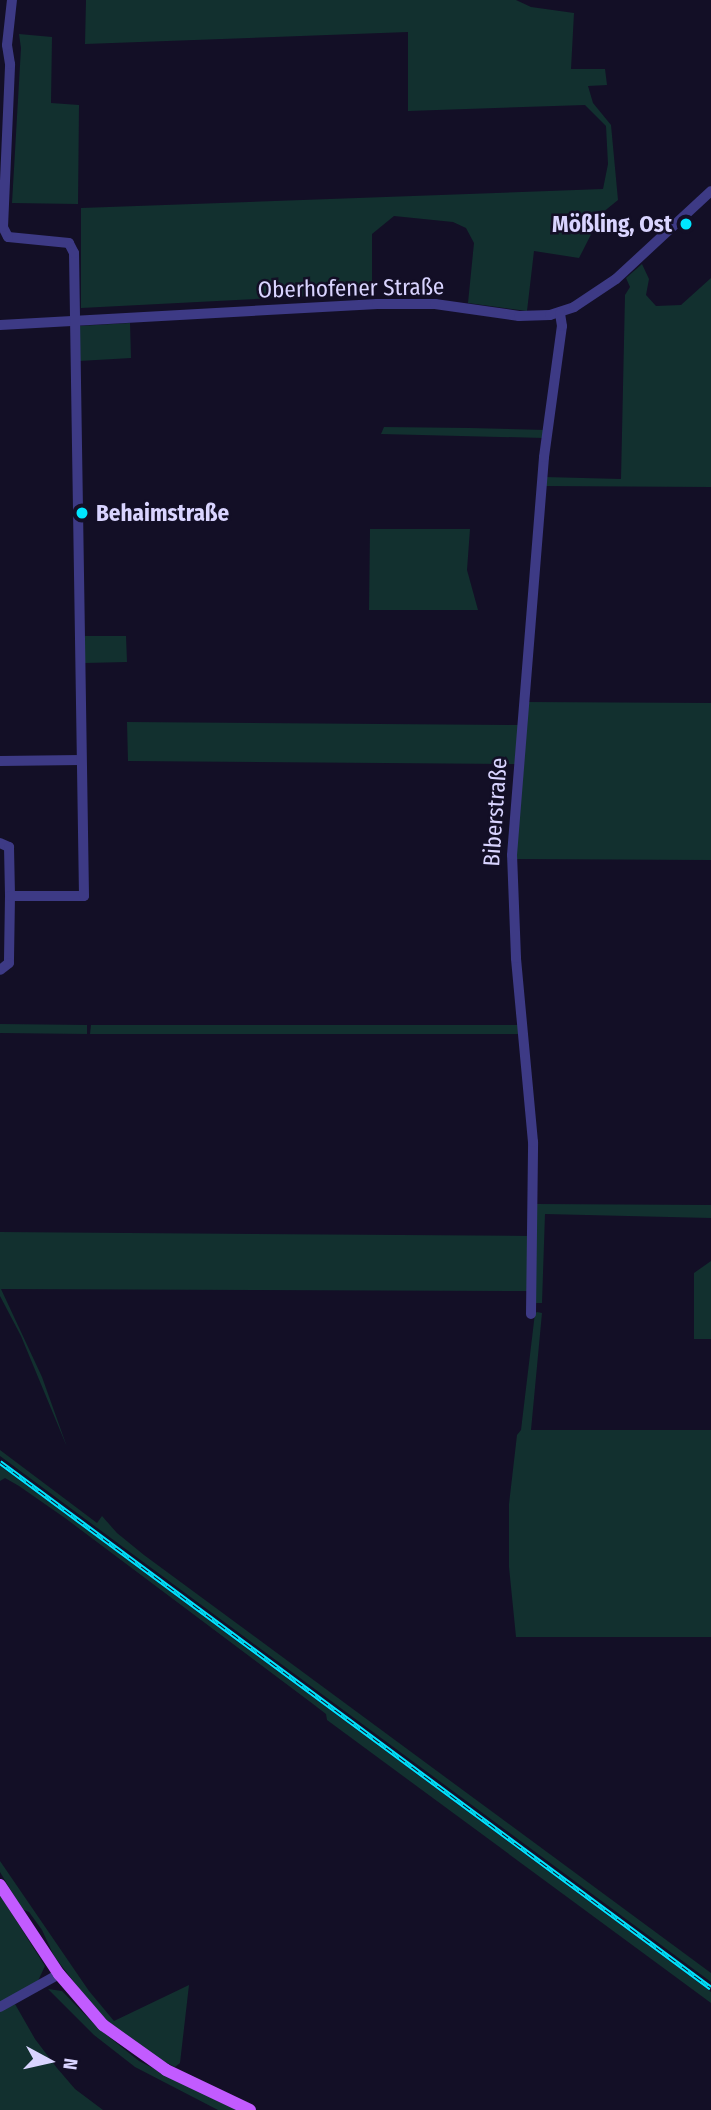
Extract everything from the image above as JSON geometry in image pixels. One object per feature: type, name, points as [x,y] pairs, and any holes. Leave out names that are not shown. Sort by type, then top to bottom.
[{"type":"main road","points":[[0,1885],[59,1974],[86,2008],[142,2056],[250,2110]]},
{"type":"street","points":[[10,896],[84,896],[73,246],[69,243],[8,237],[3,227],[10,64],[14,44],[11,30],[12,0]]},
{"type":"street","name":"Oberhofener Straße","points":[[0,325],[390,304],[435,304],[530,317],[560,313],[587,300],[616,279],[711,191]]},
{"type":"street","points":[[698,202],[711,208]]},
{"type":"street","name":"Biberstraße","points":[[531,1314],[533,1142],[516,958],[512,855],[544,457],[562,326],[560,313]]},
{"type":"street","points":[[0,761],[81,760]]},
{"type":"street","points":[[0,843],[9,847],[10,896],[9,963],[0,970]]},
{"type":"street","points":[[0,2007],[59,1974]]},
{"type":"green space","points":[[86,0],[516,0],[531,7],[574,13],[571,69],[605,69],[607,85],[588,86],[593,103],[611,125],[618,200],[602,213],[579,258],[534,251],[527,311],[468,303],[474,243],[466,228],[453,222],[394,216],[372,234],[372,293],[81,308],[81,208],[603,189],[608,164],[606,126],[585,105],[408,111],[408,32],[85,44]]},
{"type":"green space","points":[[19,34],[52,37],[51,103],[79,105],[78,204],[12,203],[21,48]]},
{"type":"green space","points":[[642,264],[649,279],[646,295],[656,306],[681,305],[711,278],[711,487],[544,486],[545,477],[621,479],[625,295],[630,287],[626,278]]},
{"type":"green space","points":[[130,323],[131,358],[79,361],[79,326]]},
{"type":"green space","points":[[384,427],[546,430],[544,438],[381,434]]},
{"type":"green space","points":[[370,529],[470,529],[467,570],[478,610],[369,610]]},
{"type":"green space","points":[[85,636],[126,636],[127,662],[85,663]]},
{"type":"green space","points":[[526,702],[711,703],[711,860],[514,859]]},
{"type":"green space","points":[[127,722],[520,725],[517,764],[128,761]]},
{"type":"green space","points":[[0,1024],[87,1025],[87,1034],[0,1033]]},
{"type":"green space","points":[[91,1025],[521,1025],[521,1034],[90,1034]]},
{"type":"green space","points":[[535,1204],[711,1205],[711,1218],[545,1214],[542,1303],[536,1303]]},
{"type":"green space","points":[[0,1232],[530,1236],[529,1291],[1,1289],[42,1377],[67,1447],[21,1336],[0,1296]]},
{"type":"green space","points":[[711,1261],[711,1339],[694,1339],[694,1273]]},
{"type":"green space","points":[[537,1312],[542,1313],[531,1430],[711,1430],[711,1637],[516,1637],[509,1567],[509,1504]]},
{"type":"green space","points":[[0,1450],[97,1523],[102,1516],[117,1533],[144,1555],[711,1973],[711,1982],[0,1456]]},
{"type":"green space","points":[[0,1466],[711,1992],[711,2003],[327,1720],[326,1714],[65,1518],[5,1478],[0,1481]]},
{"type":"green space","points":[[0,1861],[89,1991],[114,2021],[189,1985],[180,2063],[175,2067],[157,2058],[118,2031],[91,2004],[54,1956],[42,1930],[29,1912],[22,1909],[0,1872]]},
{"type":"green space","points":[[0,1895],[45,1966],[37,1983],[0,2003]]},
{"type":"green space","points":[[48,1989],[62,1991],[99,2029],[139,2061],[236,2110],[218,2110],[135,2067],[94,2035]]},
{"type":"green space","points":[[15,2004],[35,2039],[57,2068],[75,2089],[103,2110],[0,2110],[0,2011]]},
{"type":"railway","points":[[0,1462],[711,1988]]},
{"type":"place","name":"Mößling, Ost","points":[[686,224]]},
{"type":"place","name":"Behaimstraße","points":[[82,513]]}]
